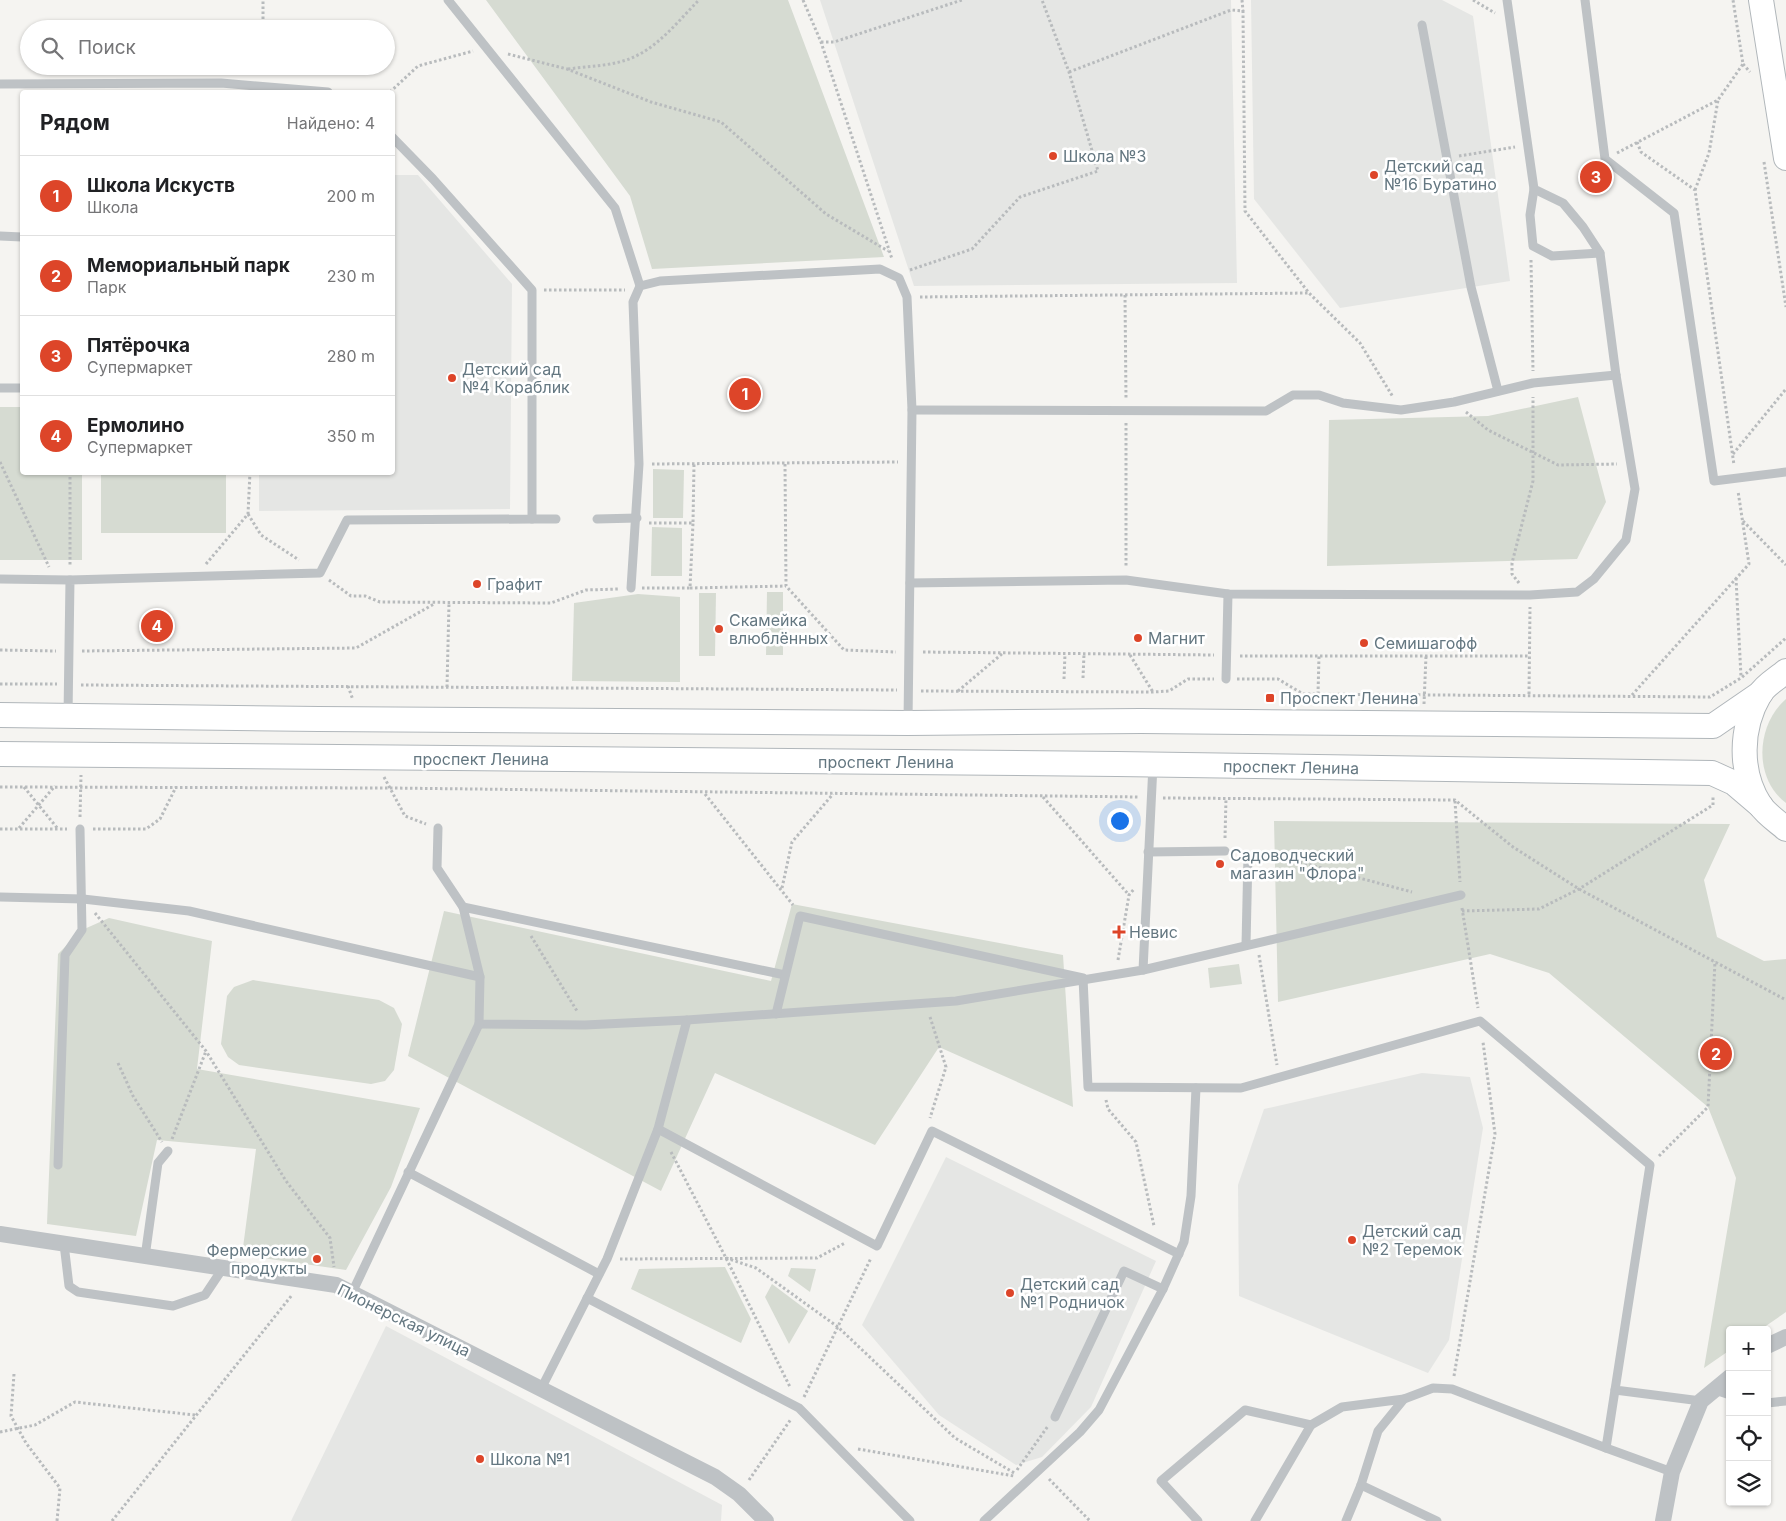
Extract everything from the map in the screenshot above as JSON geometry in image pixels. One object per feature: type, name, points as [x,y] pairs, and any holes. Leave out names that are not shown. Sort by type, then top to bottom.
[{"type":"main road","points":[[1761,0],[1786,158]]},
{"type":"main road","points":[[0,715],[1713,726],[1761,692],[1786,671]]},
{"type":"main road","points":[[1761,692],[1749,718],[1744,745],[1749,779],[1761,806]]},
{"type":"main road","name":"проспект Ленина","points":[[0,754],[1153,765],[1712,773],[1734,783],[1786,829]]},
{"type":"street","name":"Пионерская улица","points":[[0,1234],[336,1286],[715,1477],[739,1494],[766,1521]]},
{"type":"street","points":[[1771,1344],[1786,1337]]},
{"type":"street","points":[[1663,1521],[1672,1472],[1701,1401],[1723,1392]]},
{"type":"lane","points":[[448,0],[615,208],[640,286],[633,302],[638,464],[631,588]]},
{"type":"lane","points":[[1507,0],[1534,189],[1530,215],[1533,246],[1552,256],[1600,253]]},
{"type":"lane","points":[[1585,0],[1605,159],[1674,213],[1714,481],[1786,472]]},
{"type":"lane","points":[[1422,25],[1471,287],[1498,391]]},
{"type":"lane","points":[[0,84],[221,83],[304,90]]},
{"type":"lane","points":[[395,140],[434,179],[532,290],[532,519]]},
{"type":"lane","points":[[910,583],[1126,580],[1228,594],[1530,595],[1577,592],[1594,579],[1626,540],[1635,489],[1616,375],[1600,253],[1583,227],[1563,203],[1534,189]]},
{"type":"lane","points":[[0,236],[20,237]]},
{"type":"lane","points":[[640,286],[660,281],[880,269],[899,278],[907,297],[912,410],[908,722]]},
{"type":"lane","points":[[912,410],[1266,411],[1293,395],[1319,395],[1343,403],[1401,410],[1454,402],[1533,383],[1616,375]]},
{"type":"lane","points":[[0,388],[20,388]]},
{"type":"lane","points":[[597,518],[636,521]]},
{"type":"lane","points":[[0,579],[70,580],[320,573],[347,520],[556,519]]},
{"type":"lane","points":[[68,716],[70,684],[70,580]]},
{"type":"lane","points":[[1226,679],[1228,594]]},
{"type":"lane","points":[[1143,970],[1153,765]]},
{"type":"lane","points":[[352,1293],[479,1024],[480,977],[463,907],[437,868],[438,828]]},
{"type":"lane","points":[[58,1165],[65,955],[82,930],[83,899],[80,829]]},
{"type":"lane","points":[[1148,852],[1225,852]]},
{"type":"lane","points":[[1246,945],[1248,855]]},
{"type":"lane","points":[[479,1024],[585,1025],[687,1020],[956,1001],[1083,978],[1143,970],[1461,895]]},
{"type":"lane","points":[[0,897],[83,899],[189,911],[480,977]]},
{"type":"lane","points":[[463,907],[785,975]]},
{"type":"lane","points":[[776,1014],[800,916],[1083,978]]},
{"type":"lane","points":[[1083,978],[1088,1087],[1242,1088],[1480,1021],[1650,1165],[1606,1448]]},
{"type":"lane","points":[[541,1389],[607,1259],[658,1129],[687,1020]]},
{"type":"lane","points":[[984,1521],[1080,1432],[1099,1410],[1163,1289],[1184,1242],[1191,1196],[1196,1088]]},
{"type":"lane","points":[[658,1129],[877,1246],[932,1131],[1178,1254]]},
{"type":"lane","points":[[146,1257],[158,1163],[168,1151]]},
{"type":"lane","points":[[408,1172],[599,1274]]},
{"type":"lane","points":[[64,1244],[69,1286],[78,1292],[173,1306],[205,1295],[223,1268]]},
{"type":"lane","points":[[1054,1417],[1124,1271],[1163,1289]]},
{"type":"lane","points":[[588,1298],[799,1408],[910,1521]]},
{"type":"lane","points":[[1254,1521],[1311,1425],[1342,1407],[1404,1399],[1433,1388],[1452,1389],[1672,1472]]},
{"type":"lane","points":[[1615,1390],[1701,1401]]},
{"type":"lane","points":[[1346,1521],[1361,1484],[1378,1431],[1404,1399]]},
{"type":"lane","points":[[1771,1402],[1786,1401]]},
{"type":"lane","points":[[1198,1521],[1161,1480],[1245,1410],[1311,1425]]},
{"type":"lane","points":[[1361,1484],[1437,1521]]},
{"type":"path","points":[[262,20],[263,0]]},
{"type":"path","points":[[568,69],[604,65],[636,56],[660,39],[699,0]]},
{"type":"path","points":[[803,0],[821,42],[899,278],[908,270],[972,249],[1020,197],[1098,171],[1069,72],[1042,0]]},
{"type":"path","points":[[821,42],[834,42],[962,0]]},
{"type":"path","points":[[1242,0],[1245,211],[1309,293],[1360,343],[1401,410]]},
{"type":"path","points":[[1473,0],[1511,22]]},
{"type":"path","points":[[1733,0],[1743,64],[1750,72],[1752,81]]},
{"type":"path","points":[[1069,72],[1231,10],[1243,11]]},
{"type":"path","points":[[392,90],[418,66],[485,48],[568,69],[651,102],[720,122],[826,214],[889,251]]},
{"type":"path","points":[[1695,190],[1709,153],[1718,100],[1743,64]]},
{"type":"path","points":[[1605,159],[1718,100]]},
{"type":"path","points":[[1447,158],[1528,145]]},
{"type":"path","points":[[1763,155],[1786,308]]},
{"type":"path","points":[[1529,694],[1530,595],[1512,574],[1512,562],[1533,481],[1530,266],[1533,246]]},
{"type":"path","points":[[532,290],[625,290],[640,286]]},
{"type":"path","points":[[907,297],[1309,293]]},
{"type":"path","points":[[1125,295],[1126,580]]},
{"type":"path","points":[[1733,455],[1786,389]]},
{"type":"path","points":[[1454,402],[1488,430],[1558,466],[1631,464]]},
{"type":"path","points":[[0,462],[54,579]]},
{"type":"path","points":[[638,464],[912,462]]},
{"type":"path","points":[[690,588],[694,464]]},
{"type":"path","points":[[785,464],[786,586],[844,650],[1226,656],[1530,656]]},
{"type":"path","points":[[70,475],[70,580]]},
{"type":"path","points":[[250,475],[248,514],[261,535],[320,573],[351,596],[365,596],[380,602],[435,604],[552,603],[586,590],[786,586]]},
{"type":"path","points":[[196,575],[248,514]]},
{"type":"path","points":[[636,521],[693,523]]},
{"type":"path","points":[[1742,521],[1786,565]]},
{"type":"path","points":[[1736,578],[1741,678]]},
{"type":"path","points":[[447,686],[449,603]]},
{"type":"path","points":[[0,650],[356,648],[435,604]]},
{"type":"path","points":[[0,684],[1152,692],[1169,691],[1188,679],[1278,679],[1303,694],[1529,694],[1710,697],[1741,678],[1786,638]]},
{"type":"path","points":[[958,691],[1003,653]]},
{"type":"path","points":[[1064,679],[1065,654]]},
{"type":"path","points":[[1083,678],[1084,654]]},
{"type":"path","points":[[1130,654],[1152,692]]},
{"type":"path","points":[[1318,694],[1319,656]]},
{"type":"path","points":[[1424,709],[1426,656]]},
{"type":"path","points":[[19,829],[55,786]]},
{"type":"path","points":[[0,787],[390,788],[705,794],[1455,800],[1512,847],[1579,889],[1786,1000]]},
{"type":"path","points":[[24,787],[58,829]]},
{"type":"path","points":[[0,829],[146,829],[160,819],[176,787]]},
{"type":"path","points":[[390,788],[405,816],[438,828]]},
{"type":"path","points":[[1462,911],[1539,909],[1579,889],[1713,805],[1713,790]]},
{"type":"path","points":[[705,794],[782,889],[800,916]]},
{"type":"path","points":[[782,889],[792,842],[833,794]]},
{"type":"path","points":[[1043,796],[1129,895],[1120,955],[1115,973]]},
{"type":"path","points":[[1225,852],[1226,798]]},
{"type":"path","points":[[1452,1389],[1495,1134],[1480,1021],[1462,911],[1455,800]]},
{"type":"path","points":[[1248,855],[1299,862],[1442,900]]},
{"type":"path","points":[[83,899],[206,1051],[286,1181],[330,1238],[336,1286]]},
{"type":"path","points":[[521,919],[585,1025]]},
{"type":"path","points":[[1257,943],[1280,1078]]},
{"type":"path","points":[[1650,1165],[1708,1107],[1715,961]]},
{"type":"path","points":[[926,1003],[946,1067],[930,1117],[932,1131]]},
{"type":"path","points":[[168,1151],[206,1051]]},
{"type":"path","points":[[118,1063],[133,1096],[168,1151]]},
{"type":"path","points":[[1105,1087],[1108,1109],[1136,1142],[1158,1244]]},
{"type":"path","points":[[658,1129],[778,1360],[799,1408]]},
{"type":"path","points":[[607,1259],[817,1258],[857,1236]]},
{"type":"path","points":[[739,1494],[799,1408],[877,1246]]},
{"type":"path","points":[[726,1258],[756,1268],[838,1327],[955,1438],[1016,1473],[1054,1417]]},
{"type":"path","points":[[112,1521],[303,1280]]},
{"type":"path","points":[[14,1374],[10,1416],[60,1488],[57,1521]]},
{"type":"path","points":[[0,1432],[35,1425],[75,1402],[196,1415]]},
{"type":"path","points":[[834,1444],[1030,1479]]},
{"type":"path","points":[[1040,1470],[1090,1521]]},
{"type":"shaded area","points":[[486,0],[788,0],[884,257],[652,269],[630,196]]},
{"type":"shaded area","name":"Школа №3","points":[[820,0],[1231,0],[1237,283],[914,286]]},
{"type":"shaded area","name":"Детский сад №16 Буратино","points":[[1251,0],[1442,0],[1473,16],[1510,281],[1340,308],[1254,199]]},
{"type":"shaded area","name":"Детский сад №4 Кораблик","points":[[395,175],[418,175],[512,284],[510,509],[259,511],[259,475],[395,475]]},
{"type":"shaded area","points":[[1578,397],[1606,502],[1577,559],[1327,566],[1329,420],[1488,416]]},
{"type":"shaded area","points":[[0,407],[20,407],[20,475],[82,475],[82,560],[0,560]]},
{"type":"shaded area","points":[[653,469],[684,470],[683,518],[653,518]]},
{"type":"shaded area","points":[[101,475],[226,475],[226,533],[101,533]]},
{"type":"shaded area","points":[[652,527],[682,528],[682,576],[651,576]]},
{"type":"shaded area","points":[[767,592],[783,592],[783,655],[766,655]]},
{"type":"shaded area","points":[[699,593],[716,593],[715,656],[699,656]]},
{"type":"shaded area","points":[[638,594],[680,597],[680,682],[572,681],[574,603]]},
{"type":"shaded area","points":[[1786,699],[1786,803],[1775,792],[1768,780],[1762,751],[1769,723],[1776,710]]},
{"type":"shaded area","points":[[1274,821],[1730,824],[1704,880],[1717,937],[1764,961],[1786,959],[1786,1312],[1766,1326],[1726,1326],[1726,1353],[1704,1368],[1736,1178],[1708,1107],[1549,973],[1490,954],[1278,1002]]},
{"type":"shaded area","points":[[792,904],[1063,955],[1073,1107],[939,1047],[875,1145],[715,1073],[661,1191],[408,1056],[444,911],[771,981]]},
{"type":"shaded area","points":[[109,918],[212,941],[197,1069],[420,1108],[391,1187],[346,1270],[242,1255],[256,1149],[157,1140],[136,1236],[47,1224],[58,954],[82,930]]},
{"type":"shaded area","points":[[1239,964],[1242,984],[1210,988],[1208,968]]},
{"type":"shaded area","points":[[253,980],[379,1000],[394,1008],[402,1024],[394,1070],[385,1081],[371,1084],[239,1065],[228,1057],[221,1044],[227,996],[234,987]]},
{"type":"shaded area","name":"Детский сад №2 Теремок","points":[[1422,1073],[1470,1077],[1483,1128],[1449,1340],[1428,1373],[1239,1296],[1238,1185],[1264,1109]]},
{"type":"shaded area","name":"Детский сад №1 Родничок","points":[[946,1157],[1156,1261],[1091,1407],[1042,1457],[1016,1465],[939,1415],[862,1325]]},
{"type":"shaded area","points":[[725,1267],[751,1319],[741,1343],[631,1289],[639,1269]]},
{"type":"shaded area","points":[[791,1268],[816,1269],[810,1292],[788,1276]]},
{"type":"shaded area","points":[[772,1284],[808,1311],[789,1344],[765,1297]]},
{"type":"shaded area","name":"Школа №1","points":[[386,1326],[722,1505],[721,1521],[291,1521]]},
{"type":"place","name":"Школа №3","points":[[1053,156]]},
{"type":"place","name":"Детский сад №16 Буратино","points":[[1374,175]]},
{"type":"place","name":"Пятёрочка","points":[[1596,177]]},
{"type":"place","name":"Детский сад №4 Кораблик","points":[[452,378]]},
{"type":"place","name":"Школа Искуств","points":[[745,394]]},
{"type":"place","name":"Графит","points":[[477,584]]},
{"type":"place","name":"Ермолино","points":[[157,626]]},
{"type":"place","name":"Скамейка влюблённых","points":[[719,629]]},
{"type":"place","name":"Магнит","points":[[1138,638]]},
{"type":"place","name":"Семишагофф","points":[[1364,643]]},
{"type":"place","name":"Проспект Ленина","points":[[1270,698]]},
{"type":"place","name":"Садоводческий магазин \"Флора\"","points":[[1220,864]]},
{"type":"place","name":"Невис","points":[[1119,932]]},
{"type":"place","name":"Мемориальный парк","points":[[1716,1054]]},
{"type":"place","name":"Детский сад №2 Теремок","points":[[1352,1240]]},
{"type":"place","name":"Фермерские продукты","points":[[317,1259]]},
{"type":"place","name":"Детский сад №1 Родничок","points":[[1010,1293]]},
{"type":"place","name":"Школа №1","points":[[480,1459]]}]
